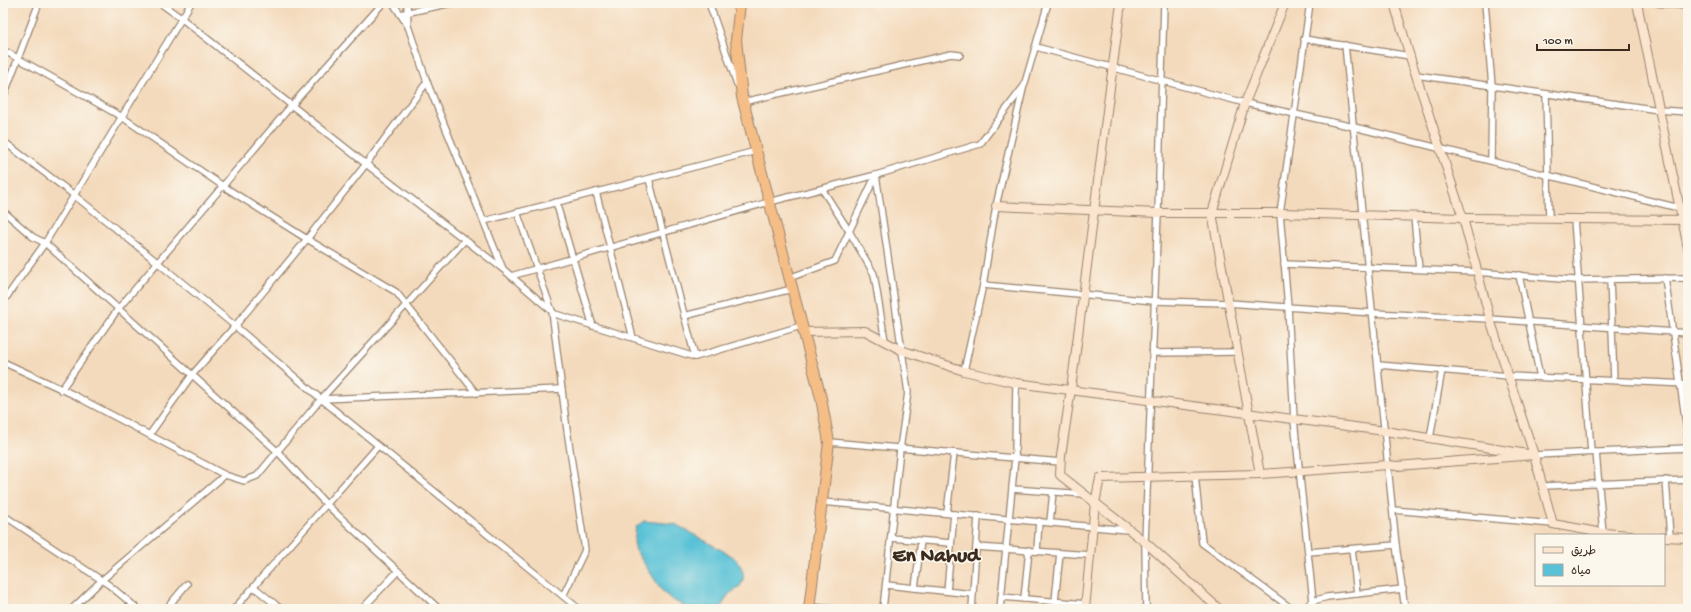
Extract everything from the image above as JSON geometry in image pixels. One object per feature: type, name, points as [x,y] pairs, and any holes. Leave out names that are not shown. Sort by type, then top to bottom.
[{"type":"highway","points":[[740,3],[736,40],[742,99],[821,398],[829,442],[809,608]]},
{"type":"street","points":[[3,98],[39,3]]},
{"type":"street","points":[[160,3],[503,269],[555,314],[695,357],[802,329],[865,331],[901,350],[964,371],[1016,383],[1385,431],[1534,455]]},
{"type":"street","points":[[3,302],[45,243],[191,3]]},
{"type":"street","points":[[61,390],[118,309],[157,262],[291,106],[383,3]]},
{"type":"street","points":[[393,3],[408,26],[427,82],[503,269]]},
{"type":"street","points":[[407,3],[408,26]]},
{"type":"street","points":[[400,14],[452,3]]},
{"type":"street","points":[[708,3],[742,99],[951,54],[960,55]]},
{"type":"street","points":[[964,371],[983,285],[996,206],[1024,86],[1048,3]]},
{"type":"street","points":[[1121,3],[1114,68],[1060,475],[1145,542],[1219,609]]},
{"type":"street","points":[[1146,609],[1145,542],[1158,213],[1164,3]]},
{"type":"street","points":[[1260,474],[1212,213],[1245,103],[1285,3]]},
{"type":"street","points":[[1310,3],[1293,113],[1280,213],[1288,307],[1294,420],[1313,601]]},
{"type":"street","points":[[1394,3],[1439,148],[1463,218],[1490,319],[1534,455],[1553,524]]},
{"type":"street","points":[[1485,3],[1492,86],[1491,161]]},
{"type":"street","points":[[1637,3],[1679,208],[1685,220],[1688,248]]},
{"type":"street","points":[[1657,3],[1688,6]]},
{"type":"street","points":[[1304,39],[1410,56]]},
{"type":"street","points":[[1344,46],[1354,127],[1396,545],[1405,609]]},
{"type":"street","points":[[1036,47],[1245,103],[1354,127],[1679,208]]},
{"type":"street","points":[[3,50],[122,117],[223,186],[307,239],[396,292],[476,392]]},
{"type":"street","points":[[1416,75],[1659,110],[1688,112]]},
{"type":"street","points":[[150,434],[192,375],[307,239],[366,164],[427,82]]},
{"type":"street","points":[[511,276],[769,202],[876,176],[980,144],[1024,86]]},
{"type":"street","points":[[1546,94],[1549,219]]},
{"type":"street","points":[[3,141],[74,195],[157,262],[235,326],[321,400],[579,609]]},
{"type":"street","points":[[484,221],[756,151]]},
{"type":"street","points":[[789,278],[835,260],[876,176]]},
{"type":"street","points":[[876,176],[908,392],[900,449],[883,609]]},
{"type":"street","points":[[649,179],[695,357]]},
{"type":"street","points":[[822,189],[850,231],[874,274],[885,341]]},
{"type":"street","points":[[596,192],[633,338]]},
{"type":"street","points":[[556,202],[593,326]]},
{"type":"street","points":[[996,206],[1158,213],[1280,213],[1463,218],[1685,220]]},
{"type":"street","points":[[3,211],[33,237],[45,243],[277,451],[326,504],[439,609]]},
{"type":"street","points":[[517,212],[552,312],[585,550],[564,596]]},
{"type":"street","points":[[1414,217],[1419,269]]},
{"type":"street","points":[[1574,219],[1585,379],[1603,533]]},
{"type":"street","points":[[3,362],[150,434],[225,475],[244,481],[258,476],[277,451],[321,400],[465,240]]},
{"type":"street","points":[[1284,264],[1477,272],[1578,280],[1688,278]]},
{"type":"street","points":[[1519,275],[1540,377]]},
{"type":"street","points":[[1664,278],[1688,438]]},
{"type":"street","points":[[1610,279],[1614,380]]},
{"type":"street","points":[[983,285],[1154,301],[1228,303],[1373,313],[1528,321],[1688,333]]},
{"type":"street","points":[[684,316],[792,289]]},
{"type":"street","points":[[1152,353],[1238,352]]},
{"type":"street","points":[[1378,365],[1509,376],[1688,384]]},
{"type":"street","points":[[1430,438],[1442,370]]},
{"type":"street","points":[[1000,609],[1015,458],[1016,383]]},
{"type":"street","points":[[321,400],[562,389]]},
{"type":"street","points":[[829,442],[1061,462]]},
{"type":"street","points":[[234,609],[378,446]]},
{"type":"street","points":[[1001,597],[1055,601],[1086,606],[1095,503],[1100,478],[1260,474],[1388,464],[1397,466],[1534,455],[1688,448]]},
{"type":"street","points":[[947,591],[951,543],[954,453]]},
{"type":"street","points":[[72,609],[102,580],[225,475]]},
{"type":"street","points":[[1195,475],[1202,543],[1292,609]]},
{"type":"street","points":[[1666,480],[1667,537],[1688,538]]},
{"type":"street","points":[[1543,486],[1688,480]]},
{"type":"street","points":[[1012,489],[1084,494]]},
{"type":"street","points":[[1050,522],[1053,492]]},
{"type":"street","points":[[822,502],[1129,530]]},
{"type":"street","points":[[1393,510],[1553,524],[1617,534]]},
{"type":"street","points":[[3,515],[102,580],[138,609]]},
{"type":"street","points":[[972,609],[978,516]]},
{"type":"street","points":[[1037,551],[1039,521]]},
{"type":"street","points":[[891,538],[951,543]]},
{"type":"street","points":[[915,588],[920,541]]},
{"type":"street","points":[[1308,552],[1396,545]]},
{"type":"street","points":[[976,547],[1090,555]]},
{"type":"street","points":[[1352,549],[1357,594]]},
{"type":"street","points":[[1024,599],[1029,550]]},
{"type":"street","points":[[1055,601],[1060,553]]},
{"type":"street","points":[[362,609],[398,571]]},
{"type":"street","points":[[166,609],[188,584]]},
{"type":"street","points":[[886,585],[973,594]]},
{"type":"street","points":[[254,587],[281,609]]},
{"type":"street","points":[[1303,609],[1313,601],[1402,589]]},
{"type":"street","points":[[809,608],[836,609]]},
{"type":"water","points":[[644,521],[675,524],[732,556],[739,563],[743,572],[743,581],[741,585],[726,597],[720,608],[686,607],[671,599],[663,592],[636,551],[634,542],[636,527]]},
{"type":"district","name":"En Nahud","points":[[936,557]]}]
